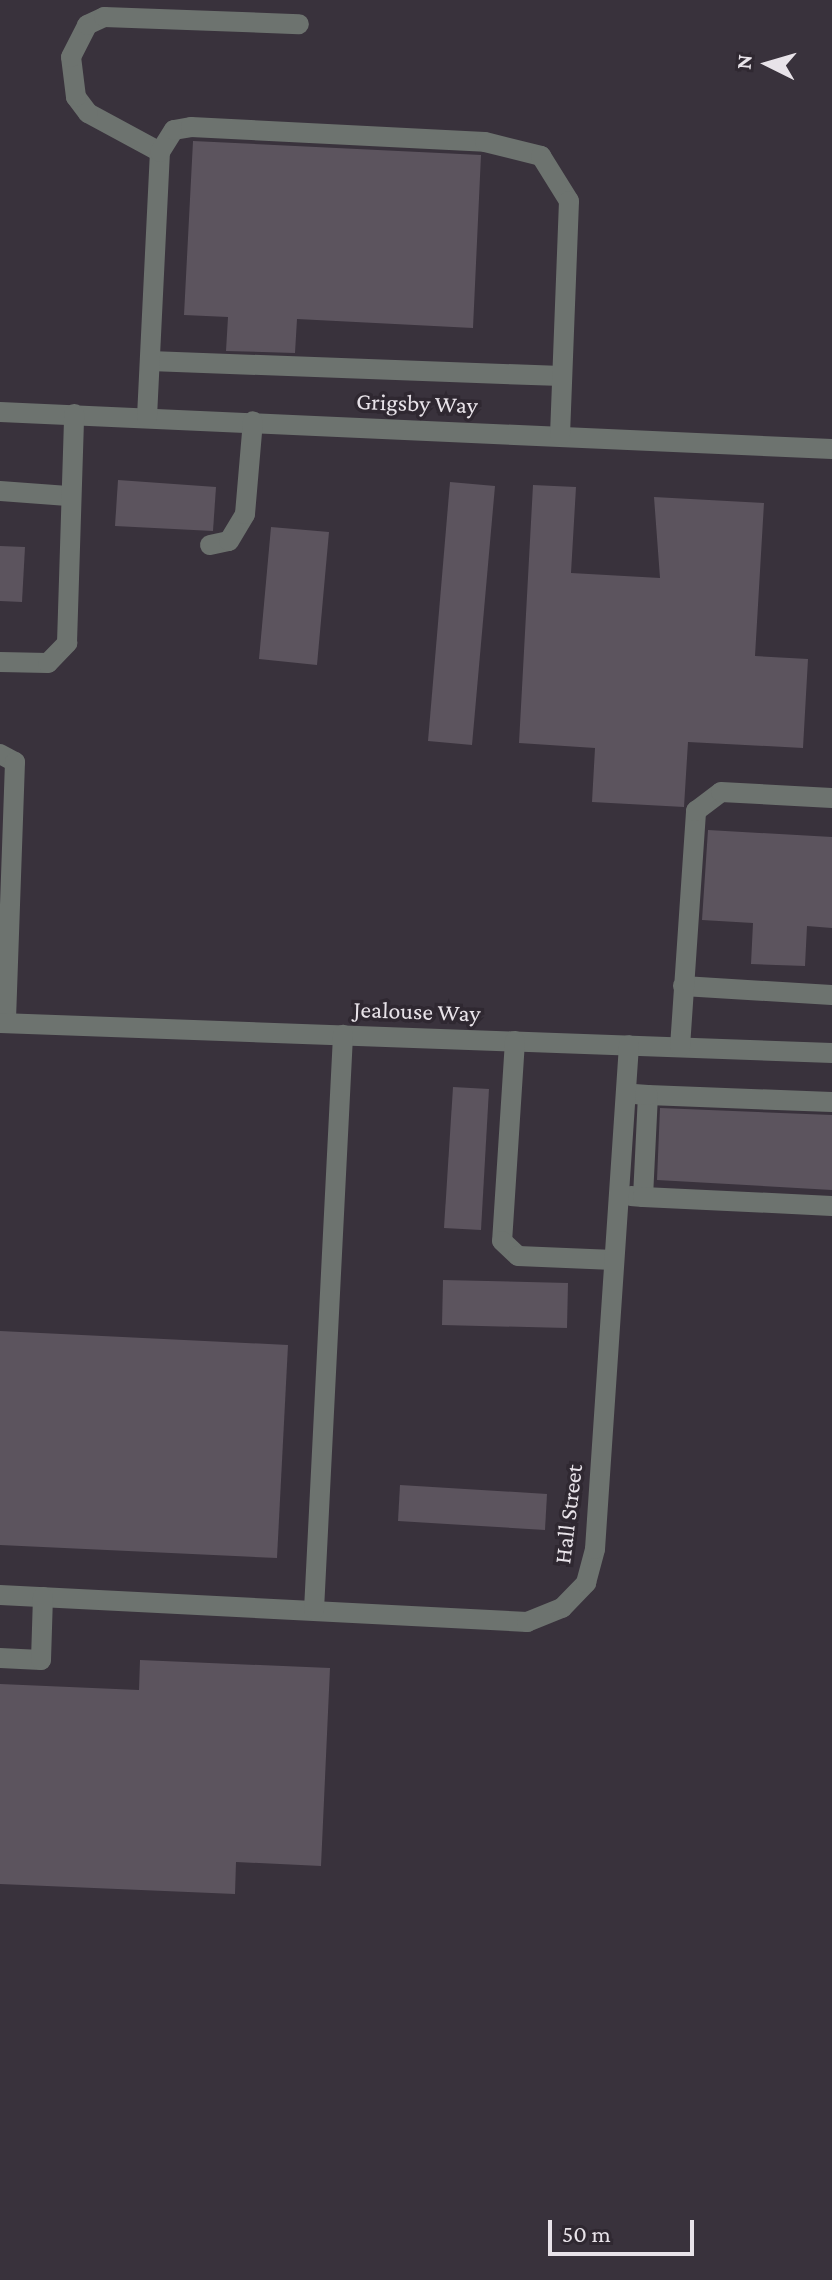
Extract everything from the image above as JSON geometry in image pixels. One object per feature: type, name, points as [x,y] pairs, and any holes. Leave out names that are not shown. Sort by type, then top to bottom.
[{"type":"street","points":[[160,152],[88,113],[76,97],[71,57],[87,25],[104,17],[299,24]]},
{"type":"street","points":[[147,417],[160,152],[174,130],[191,127],[485,142],[541,156],[569,201],[560,435]]},
{"type":"street","points":[[150,361],[562,376]]},
{"type":"street","name":"Grigsby Way","points":[[0,412],[832,449]]},
{"type":"street","points":[[0,662],[48,663],[67,643],[68,496],[74,414]]},
{"type":"street","points":[[210,545],[229,541],[245,514],[253,421]]},
{"type":"street","points":[[0,491],[68,496]]},
{"type":"street","points":[[0,754],[15,762],[3,1023]]},
{"type":"street","points":[[680,1047],[696,811],[721,792],[832,798]]},
{"type":"street","points":[[683,986],[832,995]]},
{"type":"street","name":"Jealouse Way","points":[[3,1023],[832,1053]]},
{"type":"street","points":[[314,1610],[343,1035]]},
{"type":"street","points":[[515,1041],[502,1241],[518,1256],[614,1260]]},
{"type":"street","name":"Hall Street","points":[[0,1595],[527,1622],[562,1608],[586,1583],[595,1549],[629,1045]]},
{"type":"street","points":[[625,1094],[832,1102]]},
{"type":"street","points":[[643,1197],[648,1095]]},
{"type":"street","points":[[619,1195],[832,1206]]},
{"type":"street","points":[[0,1658],[41,1660],[43,1597]]},
{"type":"building","points":[[193,141],[481,155],[473,328],[297,319],[295,353],[226,351],[228,317],[184,315]]},
{"type":"building","points":[[118,480],[216,487],[213,531],[115,526]]},
{"type":"building","points":[[450,482],[495,486],[472,745],[428,741]]},
{"type":"building","points":[[533,485],[576,487],[571,573],[660,578],[654,497],[764,503],[755,656],[808,659],[803,748],[688,742],[684,807],[592,802],[595,748],[519,743]]},
{"type":"building","points":[[271,527],[329,532],[317,665],[259,659]]},
{"type":"building","points":[[0,546],[25,547],[22,602],[0,601]]},
{"type":"building","points":[[708,830],[832,837],[832,928],[807,926],[805,966],[751,964],[753,923],[702,920]]},
{"type":"building","points":[[453,1087],[489,1089],[481,1230],[444,1228]]},
{"type":"building","points":[[660,1108],[832,1115],[832,1190],[657,1180]]},
{"type":"building","points":[[443,1280],[568,1283],[567,1328],[442,1325]]},
{"type":"building","points":[[0,1331],[288,1345],[277,1558],[0,1545]]},
{"type":"building","points":[[400,1485],[547,1494],[545,1530],[398,1521]]},
{"type":"building","points":[[140,1660],[330,1668],[321,1866],[236,1862],[235,1894],[0,1884],[0,1684],[139,1690]]}]
